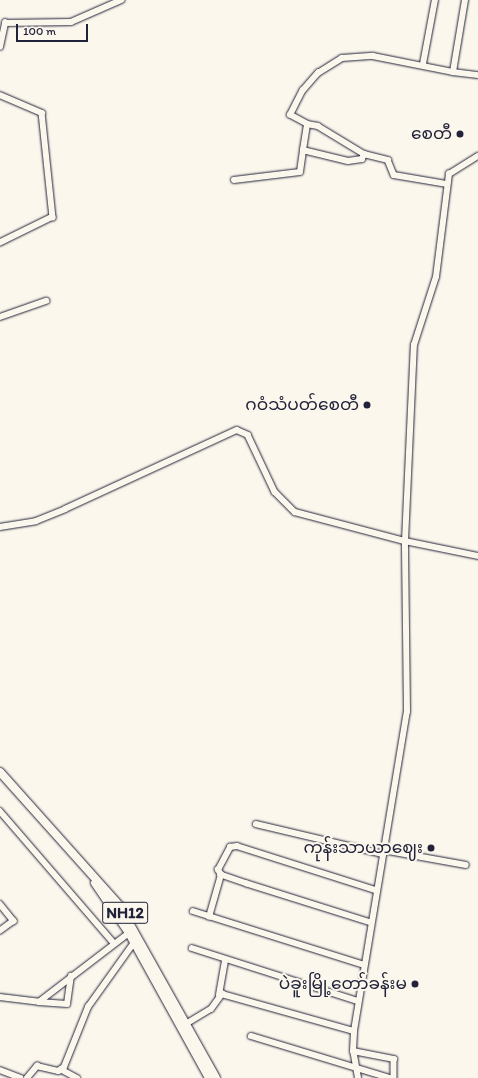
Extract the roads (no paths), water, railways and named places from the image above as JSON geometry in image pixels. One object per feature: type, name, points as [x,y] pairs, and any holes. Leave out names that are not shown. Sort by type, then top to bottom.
[{"type":"highway","name":"NH12","points":[[2,779],[96,883],[129,934],[137,940]]},
{"type":"highway","name":"NH12","points":[[2,779],[100,880],[137,940],[184,1025],[216,1078]]},
{"type":"highway","name":"NH12","points":[[184,1025],[209,1078]]},
{"type":"street","points":[[0,47],[5,23],[72,22],[121,0]]},
{"type":"street","points":[[423,64],[435,0]]},
{"type":"street","points":[[453,72],[465,0]]},
{"type":"street","points":[[447,184],[394,175],[388,160],[364,154],[318,126],[307,124],[290,115],[303,90],[318,73],[342,58],[373,56],[423,64],[453,72],[478,75]]},
{"type":"street","points":[[0,96],[42,113],[54,217],[0,243]]},
{"type":"street","points":[[234,180],[300,172],[307,124]]},
{"type":"street","points":[[303,150],[348,161],[362,159],[364,154]]},
{"type":"street","points":[[358,1078],[353,1051],[358,1001],[407,712],[405,542],[414,345],[436,277],[449,174],[478,156]]},
{"type":"street","points":[[0,317],[46,301]]},
{"type":"street","points":[[0,527],[36,521],[237,430],[248,435],[275,492],[295,512],[405,542],[478,556]]},
{"type":"street","points":[[0,811],[114,942]]},
{"type":"street","points":[[256,824],[383,852],[466,865]]},
{"type":"street","points":[[209,917],[221,875],[221,861],[230,847],[237,846],[376,890]]},
{"type":"street","points":[[221,875],[371,923]]},
{"type":"street","points":[[0,904],[14,921],[0,931]]},
{"type":"street","points":[[193,911],[364,965]]},
{"type":"street","points":[[39,1002],[114,942],[129,934]]},
{"type":"street","points":[[62,1070],[88,1007],[137,940]]},
{"type":"street","points":[[192,948],[225,961],[358,1001]]},
{"type":"street","points":[[184,1025],[211,1009],[219,994],[225,961]]},
{"type":"street","points":[[0,997],[67,1004],[71,976]]},
{"type":"street","points":[[219,994],[354,1031]]},
{"type":"street","points":[[250,1036],[390,1078]]},
{"type":"street","points":[[353,1051],[394,1059],[394,1078]]},
{"type":"street","points":[[27,1078],[36,1066],[62,1070],[78,1078]]},
{"type":"street","points":[[0,1070],[21,1078]]},
{"type":"place","name":"စေတီ","points":[[460,134]]},
{"type":"place","name":"ဂဝံသံပတ်စေတီ","points":[[367,405]]},
{"type":"place","name":"ကုန်းသာယာဈေး","points":[[431,848]]},
{"type":"place","name":"ပဲခူးမြို့တော်ခန်းမ","points":[[415,984]]}]
